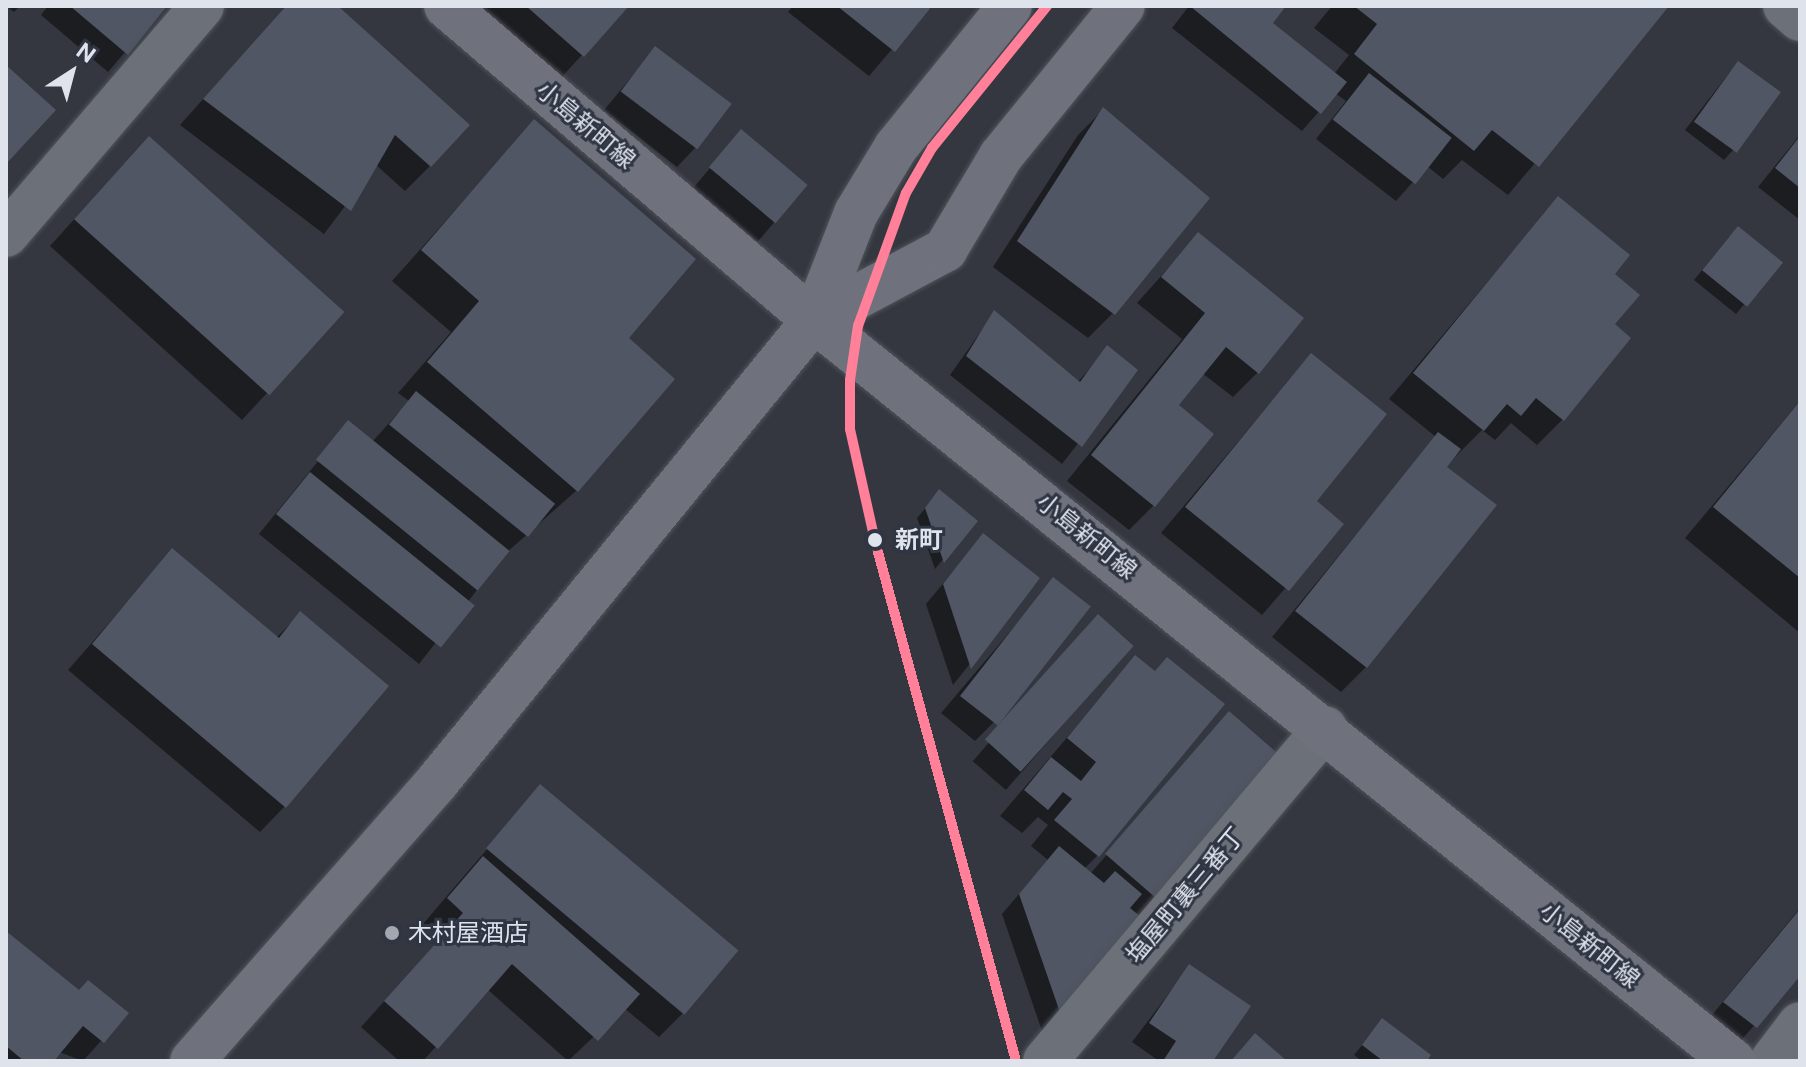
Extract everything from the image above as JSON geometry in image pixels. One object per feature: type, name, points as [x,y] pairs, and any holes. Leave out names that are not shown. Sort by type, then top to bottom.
[{"type":"street","points":[[6,235],[202,6]]},
{"type":"street","name":"小島新町線","points":[[446,6],[814,320],[1325,728],[1733,1061]]},
{"type":"street","points":[[192,1061],[437,782],[814,320],[856,213],[896,147],[1010,6]]},
{"type":"street","points":[[814,320],[945,250],[1001,156],[1123,6]]},
{"type":"street","points":[[1785,6],[1800,19]]},
{"type":"street","name":"塩屋町裏三番丁","points":[[1045,1061],[1325,728]]},
{"type":"street","points":[[1772,1061],[1800,1024]]},
{"type":"building","points":[[70,6],[167,6],[128,55]]},
{"type":"building","points":[[286,6],[338,6],[470,125],[431,167],[395,135],[351,211],[203,99]]},
{"type":"building","points":[[526,6],[629,6],[584,57]]},
{"type":"building","points":[[837,6],[932,6],[895,52]]},
{"type":"building","points":[[1190,6],[1286,6],[1273,23],[1347,82],[1321,114]]},
{"type":"building","points":[[1354,6],[1669,6],[1539,167],[1492,130],[1474,151],[1354,54],[1377,24]]},
{"type":"building","points":[[655,46],[732,104],[697,149],[621,92]]},
{"type":"building","points":[[1738,61],[1781,92],[1737,153],[1694,122]]},
{"type":"building","points":[[6,65],[56,110],[6,164]]},
{"type":"building","points":[[1369,73],[1452,138],[1415,184],[1333,119]]},
{"type":"building","points":[[1103,107],[1210,198],[1115,315],[1017,241]]},
{"type":"building","points":[[534,119],[696,259],[629,338],[675,379],[578,492],[427,362],[479,301],[421,250]]},
{"type":"building","points":[[741,129],[808,185],[776,223],[709,167]]},
{"type":"building","points":[[149,136],[344,312],[270,395],[74,219]]},
{"type":"building","points":[[1800,136],[1800,188],[1775,168]]},
{"type":"building","points":[[1558,196],[1630,255],[1615,274],[1640,295],[1615,324],[1631,338],[1564,421],[1536,398],[1521,416],[1507,404],[1484,431],[1413,373]]},
{"type":"building","points":[[1738,226],[1783,263],[1747,307],[1702,270]]},
{"type":"building","points":[[1198,232],[1304,318],[1259,374],[1226,347],[1179,405],[1214,434],[1155,507],[1091,455],[1205,313],[1161,277]]},
{"type":"building","points":[[994,310],[1080,382],[1107,345],[1138,370],[1082,447],[966,356]]},
{"type":"building","points":[[1311,353],[1387,414],[1317,501],[1344,524],[1289,591],[1185,507]]},
{"type":"building","points":[[416,391],[555,504],[528,537],[389,424]]},
{"type":"building","points":[[1800,401],[1800,578],[1713,507]]},
{"type":"building","points":[[348,420],[510,551],[478,591],[316,460]]},
{"type":"building","points":[[1438,432],[1461,449],[1447,467],[1497,505],[1367,668],[1295,611]]},
{"type":"building","points":[[310,472],[475,605],[441,647],[276,514]]},
{"type":"building","points":[[939,489],[978,521],[944,563],[925,508]]},
{"type":"building","points":[[983,533],[1040,578],[971,669],[943,584]]},
{"type":"building","points":[[172,548],[279,638],[300,611],[389,686],[286,808],[92,644]]},
{"type":"building","points":[[1053,577],[1091,607],[998,726],[960,696]]},
{"type":"building","points":[[1098,614],[1134,646],[1021,772],[985,740]]},
{"type":"building","points":[[1135,655],[1155,671],[1167,657],[1225,704],[1099,857],[1054,820],[1072,799],[1063,792],[1048,810],[1024,790],[1051,757],[1081,781],[1096,762],[1067,738]]},
{"type":"building","points":[[1229,711],[1287,762],[1163,904],[1105,854]]},
{"type":"building","points":[[540,784],[738,950],[684,1015],[486,848]]},
{"type":"building","points":[[1059,846],[1104,883],[1115,871],[1142,894],[1130,908],[1146,921],[1063,1021],[1019,894]]},
{"type":"building","points":[[483,856],[640,994],[598,1041],[512,964],[438,1049],[384,1001],[463,913],[447,898]]},
{"type":"building","points":[[1800,909],[1800,976],[1757,1028],[1723,1002]]},
{"type":"building","points":[[6,931],[79,990],[88,980],[129,1013],[104,1043],[83,1026],[54,1061],[24,1061],[6,1046]]},
{"type":"building","points":[[1189,964],[1251,1006],[1213,1061],[1163,1061],[1176,1041],[1149,1023]]},
{"type":"building","points":[[1382,1018],[1431,1055],[1427,1061],[1383,1061],[1362,1045]]},
{"type":"building","points":[[1255,1033],[1287,1061],[1231,1061]]},
{"type":"transit line","points":[[1016,1061],[875,541],[850,429],[850,380],[858,326],[906,193],[932,148],[1047,6]]},
{"type":"place","name":"新町","points":[[875,540]]},
{"type":"place","name":"木村屋酒店","points":[[392,933]]}]
